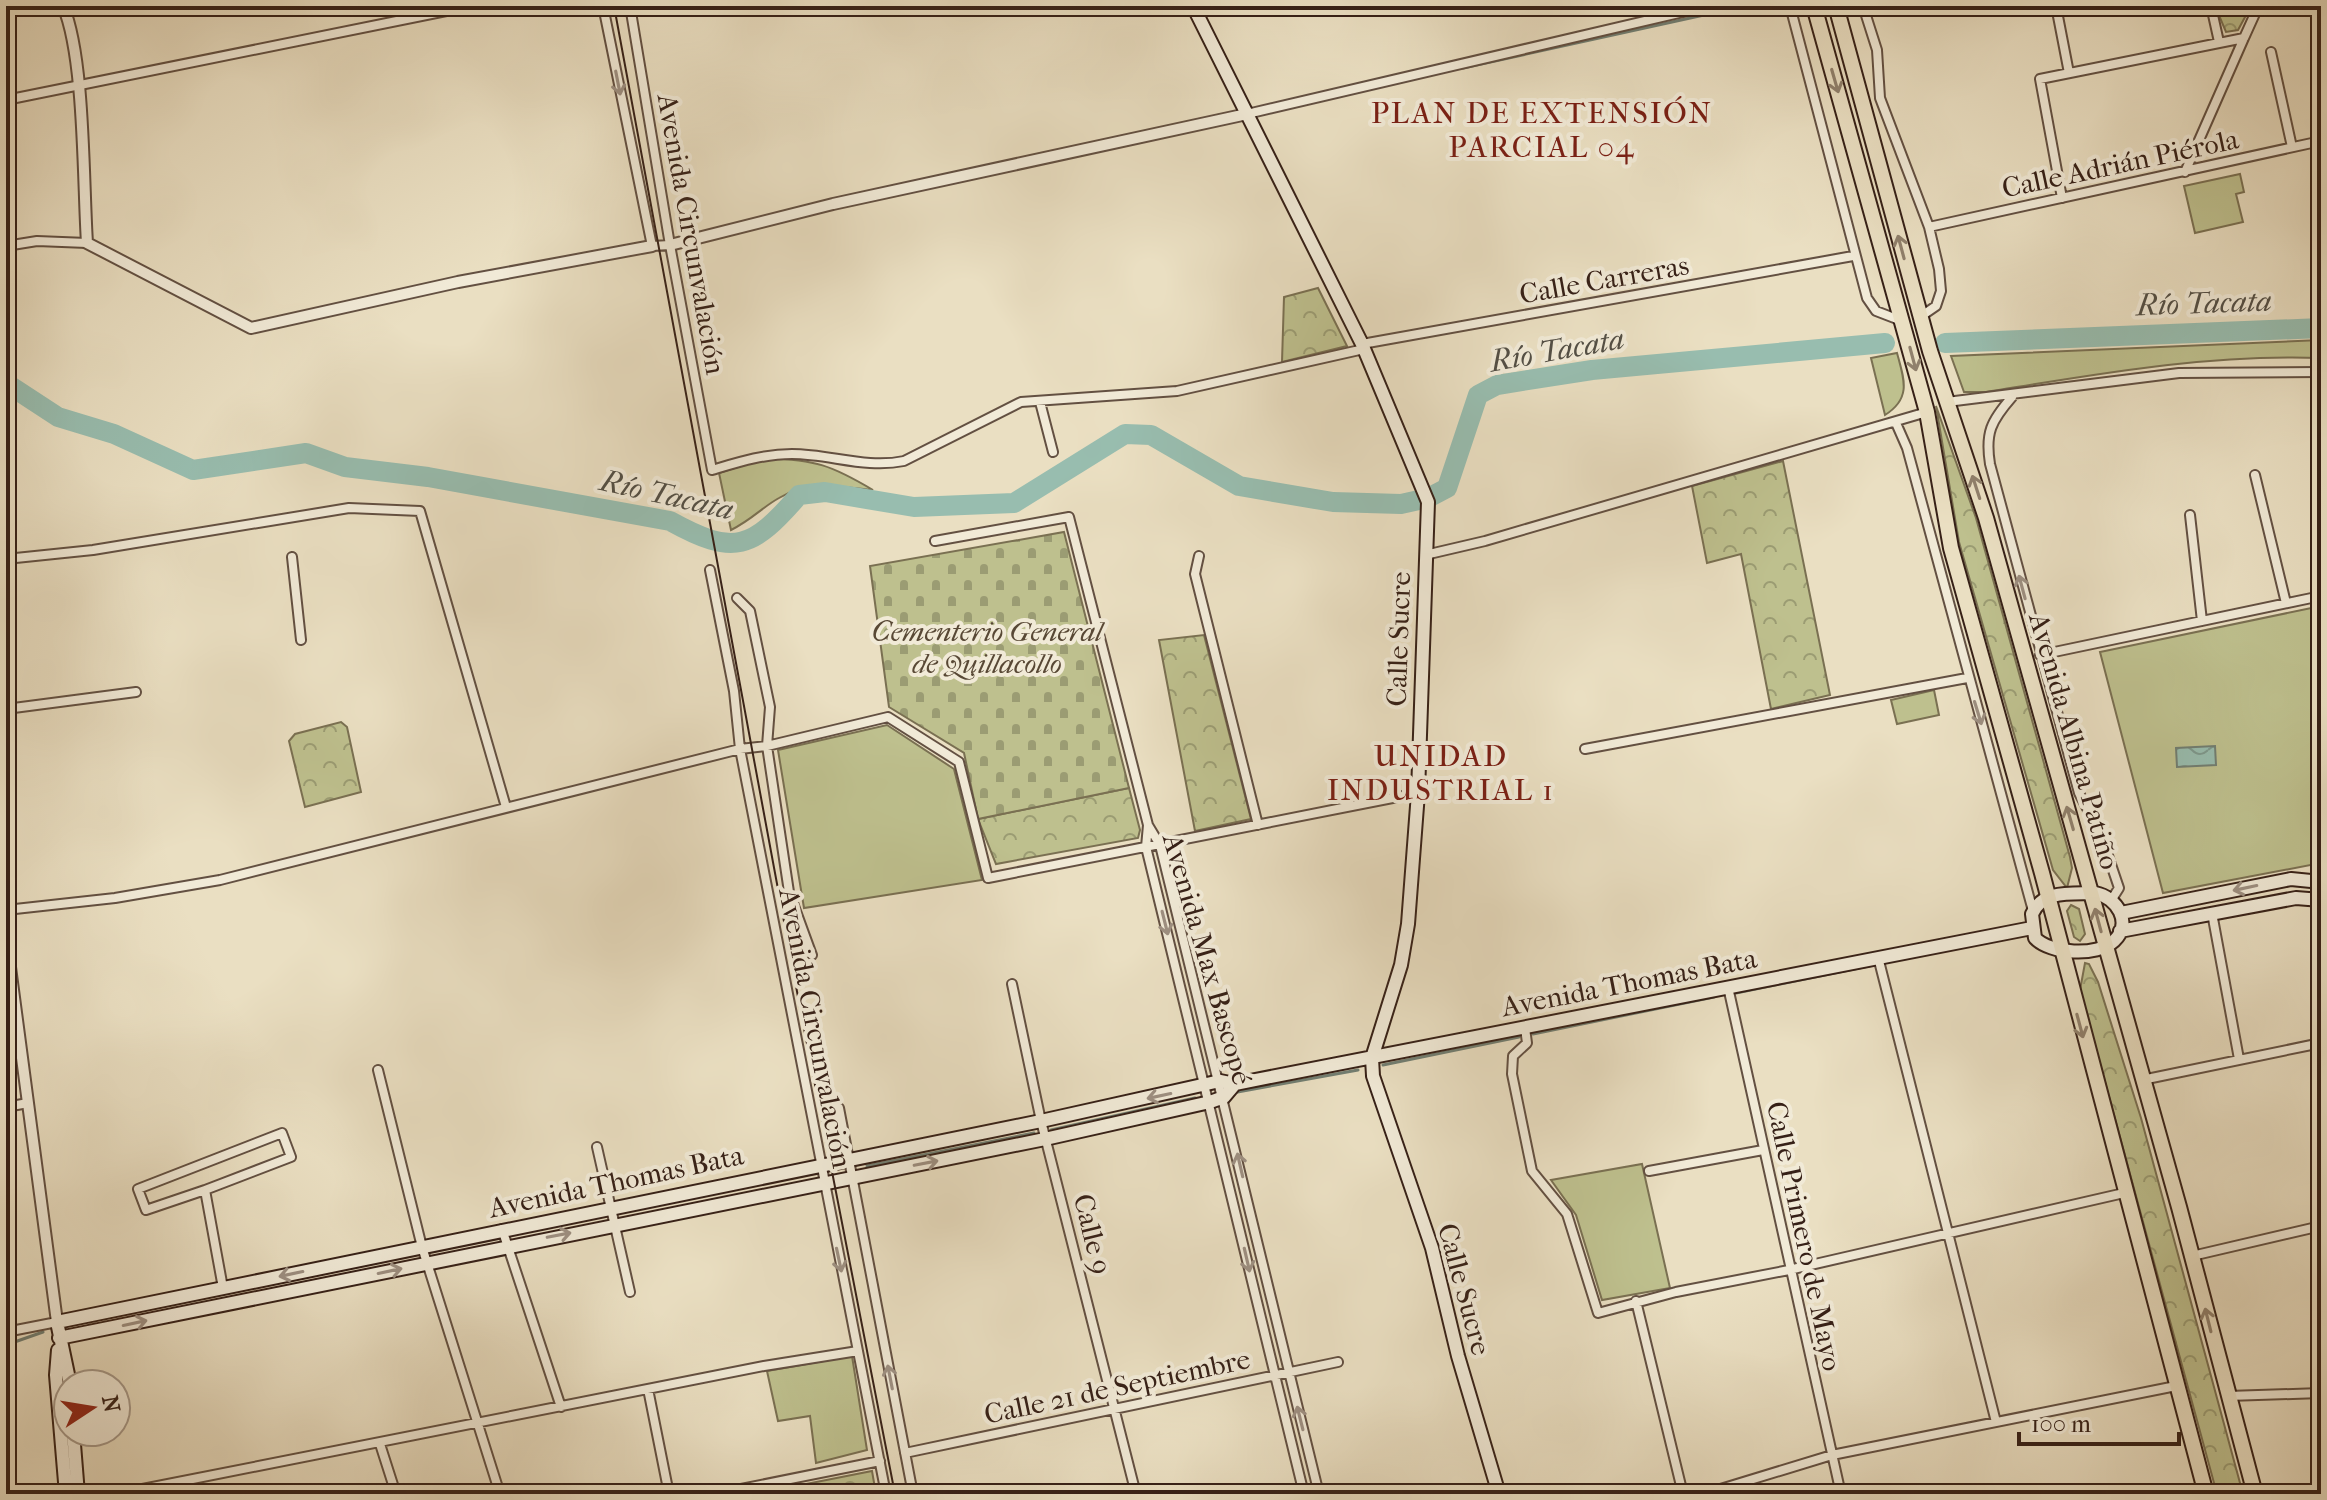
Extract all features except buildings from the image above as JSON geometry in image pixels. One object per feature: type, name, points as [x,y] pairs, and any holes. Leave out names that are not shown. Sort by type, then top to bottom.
[{"type":"highway","points":[[1814,6],[1927,412],[1951,548],[2048,897],[2206,1494]]},
{"type":"highway","name":"Avenida Albina Patiño","points":[[1836,6],[1920,317],[1986,518],[2192,1256],[2255,1494]]},
{"type":"main road","name":"Calle Sucre","points":[[1193,6],[1363,346],[1427,496],[1418,793],[1401,965],[1372,1058],[1373,1076],[1432,1248],[1458,1356],[1499,1494]]},
{"type":"main road","points":[[2121,913],[2291,879],[2321,882]]},
{"type":"main road","points":[[2120,931],[2121,913],[2112,899],[2091,893],[2048,897],[2033,911],[2032,928],[2041,944],[2061,950],[2104,947],[2120,931],[2296,898],[2320,897]]},
{"type":"main road","name":"Avenida Thomas Bata","points":[[57,1322],[612,1206],[1041,1121],[1220,1081],[1235,1084],[2032,928]]},
{"type":"main road","points":[[1224,1097],[1235,1084]]},
{"type":"main road","name":"Avenida Thomas Bata","points":[[59,1338],[1045,1139],[1224,1097]]},
{"type":"main road","points":[[57,1322],[66,1368]]},
{"type":"main road","points":[[59,1338],[56,1375],[66,1494]]},
{"type":"main road","points":[[74,1448],[78,1494]]},
{"type":"street","points":[[63,6],[69,21],[77,86],[87,243]]},
{"type":"street","points":[[6,100],[471,6]]},
{"type":"street","name":"Avenida Circunvalación","points":[[603,6],[652,246]]},
{"type":"street","name":"Avenida Circunvalación","points":[[630,6],[712,470]]},
{"type":"street","points":[[6,246],[37,241],[87,243],[251,328],[458,282],[670,245],[833,204],[1247,114],[1709,6]]},
{"type":"street","points":[[1790,6],[1853,256],[1867,298],[1876,311],[1902,321]]},
{"type":"street","points":[[1863,6],[1877,50],[1880,98],[1929,227],[1941,291],[1936,306],[1920,317]]},
{"type":"street","points":[[2056,6],[2069,73]]},
{"type":"street","points":[[2211,6],[2219,42]]},
{"type":"street","points":[[2185,172],[2261,6]]},
{"type":"street","points":[[2062,198],[2040,79],[2244,38]]},
{"type":"street","points":[[2271,52],[2292,147]]},
{"type":"street","name":"Calle Adrián Piérola","points":[[1929,227],[2321,141]]},
{"type":"street","name":"Calle Carreras","points":[[712,470],[760,455],[795,453],[883,465],[904,461],[1021,402],[1177,391],[1363,346],[1853,256]]},
{"type":"street","points":[[1946,403],[2012,397],[2179,373],[2321,372]]},
{"type":"street","points":[[2012,397],[1989,425],[1986,439],[2040,655],[2079,793],[2101,835],[2119,888],[2112,899]]},
{"type":"street","points":[[1040,402],[1053,452]]},
{"type":"street","points":[[1424,555],[1927,412]]},
{"type":"street","points":[[1896,423],[1907,448],[1967,678],[2033,911]]},
{"type":"street","points":[[2255,475],[2286,603]]},
{"type":"street","points":[[6,559],[93,550],[349,508],[420,511],[506,807]]},
{"type":"street","points":[[2190,515],[2202,621]]},
{"type":"street","points":[[935,541],[1069,517],[1148,825]]},
{"type":"street","points":[[1199,556],[1195,574],[1258,825]]},
{"type":"street","points":[[292,557],[301,640]]},
{"type":"street","name":"Avenida Circunvalación","points":[[710,570],[734,691],[740,749],[886,1494]]},
{"type":"street","points":[[2040,655],[2321,596]]},
{"type":"street","name":"Avenida Circunvalación","points":[[737,598],[750,611],[770,707],[767,746],[789,892],[812,955]]},
{"type":"street","points":[[1585,749],[1967,678]]},
{"type":"street","points":[[6,709],[136,692]]},
{"type":"street","points":[[6,910],[213,882],[740,749],[767,746],[888,717],[959,762],[988,878],[1418,793]]},
{"type":"street","name":"Avenida Max Bascopé","points":[[1148,825],[1160,845],[1319,1494]]},
{"type":"street","name":"Avenida Max Bascopé","points":[[1148,825],[1146,847],[1304,1494]]},
{"type":"street","points":[[2320,897],[2316,920],[2321,964]]},
{"type":"street","points":[[2212,913],[2239,1059]]},
{"type":"street","points":[[6,937],[57,1322]]},
{"type":"street","points":[[1878,957],[1951,1233],[1996,1422]]},
{"type":"street","name":"Calle 9","points":[[1012,984],[1045,1139],[1136,1494]]},
{"type":"street","name":"Calle Primero de Mayo","points":[[1728,987],[1841,1494]]},
{"type":"street","points":[[1525,1028],[1527,1043],[1513,1056],[1512,1074],[1532,1171],[1567,1214],[1598,1313],[1636,1301],[1789,1270],[2124,1193]]},
{"type":"street","points":[[2142,1080],[2321,1043]]},
{"type":"street","points":[[378,1070],[422,1247],[500,1494]]},
{"type":"street","points":[[6,1107],[28,1103]]},
{"type":"street","name":"Avenida Circunvalación","points":[[839,1108],[846,1159],[913,1494]]},
{"type":"street","points":[[282,1133],[291,1157],[205,1190],[146,1210],[138,1189],[282,1133]]},
{"type":"street","points":[[597,1147],[630,1292]]},
{"type":"street","points":[[1649,1171],[1763,1150]]},
{"type":"street","points":[[205,1190],[223,1288]]},
{"type":"street","points":[[2192,1256],[2321,1226]]},
{"type":"street","points":[[502,1229],[561,1407]]},
{"type":"street","points":[[1636,1301],[1683,1494]]},
{"type":"street","name":"Avenida Thomas Bata","points":[[6,1332],[57,1322]]},
{"type":"street","points":[[117,1494],[648,1389],[858,1351]]},
{"type":"street","name":"Calle 21 de Septiembre","points":[[905,1453],[1338,1362]]},
{"type":"street","points":[[1704,1494],[1832,1455],[2176,1386]]},
{"type":"street","points":[[648,1389],[669,1494]]},
{"type":"street","points":[[2228,1396],[2321,1393]]},
{"type":"street","points":[[380,1444],[396,1494]]},
{"type":"street","points":[[716,1494],[880,1461]]},
{"type":"green space","points":[[2215,6],[2251,6],[2238,30],[2226,32]]},
{"type":"green space","points":[[2240,174],[2244,192],[2236,194],[2243,222],[2195,233],[2184,186]]},
{"type":"green space","points":[[1318,288],[1347,346],[1282,362],[1284,297]]},
{"type":"green space","points":[[2321,340],[2321,358],[2194,362],[1986,392],[1964,392],[1951,356]]},
{"type":"green space","points":[[1897,353],[1903,395],[1894,409],[1885,415],[1871,358]]},
{"type":"green space","points":[[1936,406],[1976,518],[2070,857],[2072,868],[2067,888],[2053,870],[1959,542]]},
{"type":"green space","points":[[766,458],[822,465],[873,490],[825,486],[790,492],[731,530],[719,473]]},
{"type":"green space","points":[[1783,461],[1830,695],[1771,709],[1741,554],[1707,563],[1692,486]]},
{"type":"green space","name":"Cementerio General de Quillacollo","points":[[1064,532],[1129,788],[978,819],[964,753],[889,707],[870,566]]},
{"type":"green space","points":[[2321,606],[2321,863],[2163,893],[2100,652]]},
{"type":"green space","points":[[1204,635],[1251,819],[1195,831],[1159,640]]},
{"type":"green space","points":[[1934,690],[1939,715],[1897,724],[1891,700]]},
{"type":"green space","points":[[341,722],[347,727],[361,792],[305,807],[289,741],[295,734]]},
{"type":"green space","points":[[887,725],[954,769],[982,880],[804,908],[778,750]]},
{"type":"green space","points":[[1129,788],[1140,830],[1138,838],[996,864],[978,819]]},
{"type":"green space","points":[[2071,905],[2079,909],[2085,934],[2080,941],[2074,937],[2067,911]]},
{"type":"green space","points":[[2085,963],[2089,964],[2098,982],[2141,1118],[2243,1494],[2217,1494],[2080,990]]},
{"type":"green space","points":[[1642,1164],[1670,1288],[1602,1300],[1576,1215],[1551,1180]]},
{"type":"green space","points":[[852,1356],[867,1450],[816,1463],[810,1416],[778,1421],[767,1371]]},
{"type":"green space","points":[[872,1471],[876,1494],[756,1494]]},
{"type":"water","points":[[2215,746],[2216,765],[2177,767],[2176,748]]},
{"type":"waterway","points":[[1463,68],[1745,6]]},
{"type":"waterway","name":"Río Tacata","points":[[1945,343],[2321,328]]},
{"type":"waterway","name":"Río Tacata","points":[[6,383],[58,417],[114,434],[193,470],[306,453],[345,467],[428,477],[670,521],[711,540],[727,543],[741,542],[755,536],[799,495],[825,492],[914,507],[1014,503],[1125,434],[1151,435],[1239,486],[1333,502],[1401,504],[1428,498],[1447,488],[1478,395],[1497,385],[1592,370],[1885,343]]},
{"type":"waterway","points":[[1736,993],[1874,965]]},
{"type":"waterway","points":[[1533,1034],[1714,997]]},
{"type":"waterway","points":[[1383,1065],[1519,1037]]},
{"type":"waterway","points":[[1232,1093],[1358,1070]]},
{"type":"waterway","points":[[1051,1130],[1195,1098]]},
{"type":"waterway","points":[[867,1166],[1034,1133]]},
{"type":"waterway","points":[[6,1345],[43,1332]]},
{"type":"tram line","points":[[614,6],[801,1013],[895,1494]]},
{"type":"district","name":"PLAN DE EXTENSIÓN PARCIAL 04","points":[[1542,130]]},
{"type":"district","name":"UNIDAD INDUSTRIAL 1","points":[[1441,773]]}]
